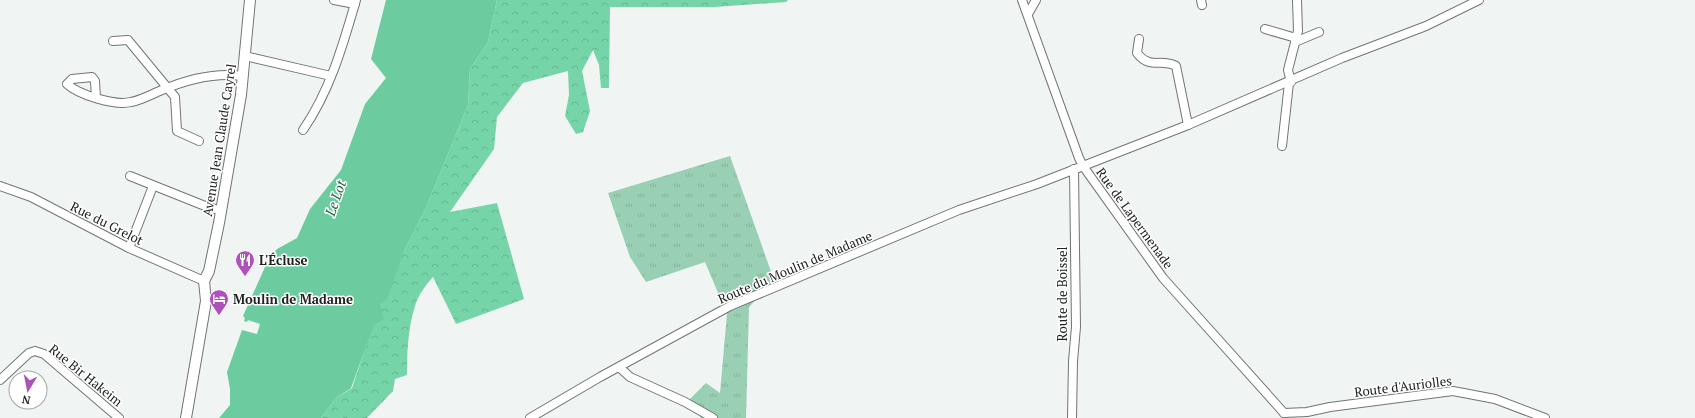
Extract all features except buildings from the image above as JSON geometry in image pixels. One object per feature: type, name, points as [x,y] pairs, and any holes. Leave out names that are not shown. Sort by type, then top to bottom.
[{"type":"main road","name":"Avenue Jean Claude Cayrel","points":[[204,281],[209,272],[222,211],[243,76],[250,0]]},
{"type":"main road","points":[[186,418],[206,301],[204,281]]},
{"type":"street","points":[[303,130],[315,114],[341,53],[355,2],[334,0]]},
{"type":"street","points":[[1022,0],[1083,166]]},
{"type":"street","points":[[1028,14],[1036,0]]},
{"type":"street","points":[[1282,146],[1290,82],[1288,70],[1295,40],[1299,12],[1297,0]]},
{"type":"street","name":"Rue de Lapermenade","points":[[1284,416],[1163,278],[1083,166],[1188,125],[1290,82],[1342,58],[1426,26],[1478,0]]},
{"type":"street","points":[[1265,29],[1295,40],[1319,32]]},
{"type":"street","points":[[1139,39],[1137,53],[1142,60],[1157,64],[1168,62],[1176,66],[1188,125]]},
{"type":"street","points":[[113,41],[128,40],[175,97],[177,131],[199,141]]},
{"type":"street","points":[[245,56],[331,76]]},
{"type":"street","points":[[96,98],[117,104],[131,103],[168,88],[208,75],[243,76]]},
{"type":"street","name":"Route du Moulin de Madame","points":[[530,418],[730,306],[959,210],[1037,184],[1083,166]]},
{"type":"street","name":"Route de Boissel","points":[[1072,418],[1072,361],[1076,327],[1074,169]]},
{"type":"street","points":[[130,176],[222,211]]},
{"type":"street","name":"Rue du Grelot","points":[[0,186],[31,197],[129,248],[204,281]]},
{"type":"street","points":[[129,248],[153,186]]},
{"type":"street","name":"Rue Bir Hakeim","points":[[0,380],[29,353],[35,351],[44,354],[119,418]]},
{"type":"street","points":[[619,367],[630,377],[685,402],[713,418]]},
{"type":"street","name":"Route d'Auriolles","points":[[1284,416],[1330,407],[1453,391],[1495,398],[1545,418]]},
{"type":"green space","points":[[497,0],[788,0],[786,2],[714,7],[610,7],[609,88],[601,88],[599,65],[593,50],[582,71],[590,111],[583,132],[576,134],[565,116],[569,95],[568,71],[523,83],[497,117],[494,149],[450,212],[497,203],[524,299],[456,324],[433,277],[416,302],[408,340],[407,375],[395,379],[393,391],[367,418],[321,418],[336,398],[352,388],[380,304],[425,210],[468,105],[470,69],[488,42]]},
{"type":"green space","points":[[730,156],[774,280],[749,307],[746,418],[701,418],[690,399],[706,383],[720,393],[727,314],[705,262],[646,282],[630,257],[608,193]]},
{"type":"water","name":"Le Lot","points":[[386,0],[497,0],[488,42],[470,69],[468,105],[425,210],[405,249],[387,299],[380,304],[384,319],[374,325],[351,388],[336,398],[321,418],[219,418],[230,405],[230,389],[227,372],[242,330],[257,334],[260,324],[248,320],[247,322],[244,321],[245,318],[243,316],[269,258],[277,249],[297,238],[310,209],[341,170],[365,104],[386,78],[371,59]]},
{"type":"place","name":"L'Écluse","points":[[245,277]]},
{"type":"place","name":"Moulin de Madame","points":[[219,316]]}]
